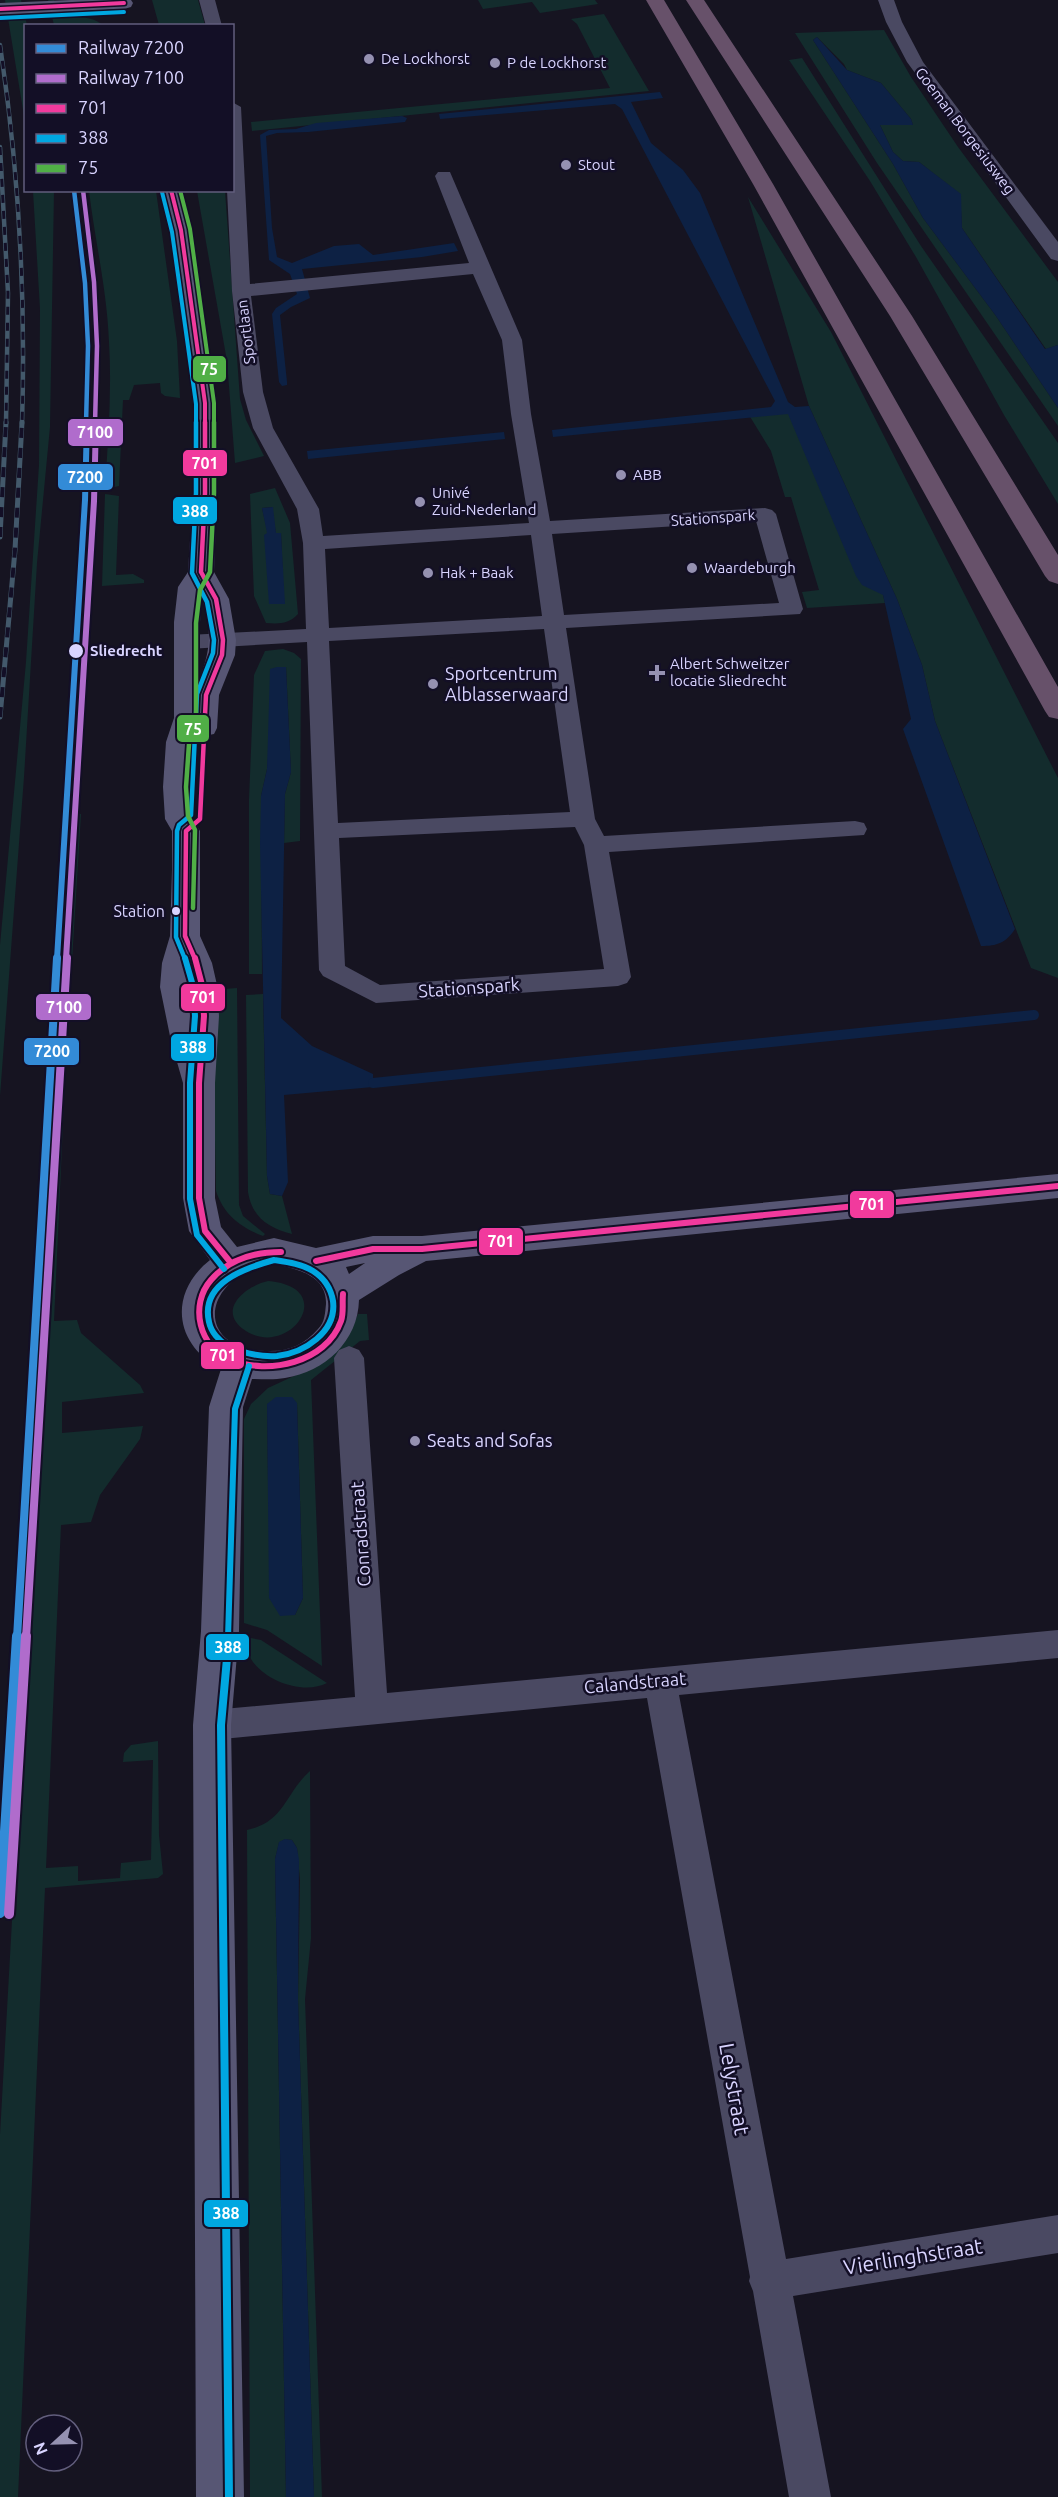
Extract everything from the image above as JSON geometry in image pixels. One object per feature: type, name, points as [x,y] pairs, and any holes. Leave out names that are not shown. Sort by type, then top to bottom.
[{"type":"highway","points":[[654,0],[774,204],[1058,711]]},
{"type":"highway","points":[[695,0],[901,316],[1058,576]]},
{"type":"main road","points":[[0,9],[53,4],[124,2],[129,24]]},
{"type":"main road","points":[[172,192],[181,230],[205,403],[205,494],[201,572],[191,587],[187,718],[180,742],[177,787],[179,819],[186,831],[185,936],[177,963],[175,987],[186,1041],[199,1083],[200,1197],[205,1231],[231,1263]]},
{"type":"main road","points":[[186,831],[200,819],[206,695],[222,655],[223,640],[216,599],[201,572]]},
{"type":"main road","points":[[316,1261],[373,1249],[423,1249],[1058,1186]]},
{"type":"main road","points":[[344,1294],[387,1266],[423,1249]]},
{"type":"main road","points":[[274,1251],[296,1254],[316,1261],[338,1281],[344,1294],[344,1315],[340,1325],[335,1335],[317,1352],[280,1366],[267,1367],[240,1363],[219,1352],[210,1344],[199,1326],[197,1316],[205,1286],[212,1277],[231,1263],[244,1257],[274,1251]]},
{"type":"main road","points":[[219,2497],[212,1725],[220,1632],[226,1407],[240,1363]]},
{"type":"street","points":[[207,0],[213,24]]},
{"type":"street","name":"Goeman Borgesiusweg","points":[[886,0],[905,45],[923,77],[982,150],[1058,255]]},
{"type":"street","name":"Sportlaan","points":[[234,148],[241,291],[253,392],[263,428],[308,509],[314,543]]},
{"type":"street","name":"Stationspark","points":[[188,642],[319,633],[554,623],[792,609],[765,514],[541,530],[314,543],[319,633],[332,970],[376,994],[618,977],[596,845],[583,819],[554,623],[541,530],[520,414],[512,340],[444,176]]},
{"type":"street","points":[[241,291],[480,267]]},
{"type":"street","points":[[326,831],[583,819]]},
{"type":"street","points":[[596,845],[855,829]]},
{"type":"street","name":"Conradstraat","points":[[350,1358],[372,1709]]},
{"type":"street","name":"Calandstraat","points":[[212,1725],[1058,1644]]},
{"type":"street","name":"Lelystraat","points":[[660,1681],[768,2281],[810,2497]]},
{"type":"street","name":"Vierlinghstraat","points":[[768,2281],[1058,2234]]},
{"type":"green space","points":[[5,0],[21,0],[27,24],[24,24],[24,116]]},
{"type":"green space","points":[[48,0],[54,0],[59,18],[88,18],[101,24],[54,24]]},
{"type":"green space","points":[[152,0],[198,0],[205,24],[159,24]]},
{"type":"green space","points":[[478,0],[595,0],[598,4],[540,13],[532,2],[483,9]]},
{"type":"green space","points":[[604,14],[649,91],[252,131],[251,122],[610,88],[577,24],[571,19]]},
{"type":"green space","points":[[884,30],[911,77],[958,147],[1058,282],[1058,345],[1046,349],[962,228],[960,194],[919,162],[903,161],[893,152],[880,125],[913,125],[911,119],[881,83],[847,70],[844,64],[817,37],[813,40],[893,164],[923,218],[996,316],[1058,408],[1058,426],[877,163],[795,33]]},
{"type":"green space","points":[[802,58],[921,246],[1058,443],[1058,504],[1004,415],[916,257],[870,181],[789,60]]},
{"type":"green space","points":[[33,192],[54,192],[50,427],[37,563],[24,777],[0,1096],[0,945],[26,662],[39,465],[40,309]]},
{"type":"green space","points":[[89,192],[156,192],[177,341],[180,398],[165,396],[161,393],[160,383],[134,385],[129,400],[123,400],[119,486],[105,489],[110,360],[103,285]]},
{"type":"green space","points":[[197,192],[225,192],[240,399],[246,420],[264,456],[235,463],[227,361]]},
{"type":"green space","points":[[748,197],[831,332],[1058,778],[1058,978],[1031,968],[935,721],[922,665],[897,599],[809,406]]},
{"type":"green space","points":[[795,410],[885,603],[807,608],[802,592],[819,590],[791,497],[785,497],[771,451],[749,415]]},
{"type":"green space","points":[[275,488],[290,523],[298,614],[283,623],[266,623],[254,596],[250,494]],"holes":[[[272,507],[276,534],[281,533],[284,604],[262,508]]]},
{"type":"green space","points":[[105,494],[119,496],[116,575],[133,574],[144,580],[144,583],[102,586]]},
{"type":"green space","points":[[283,649],[294,653],[301,659],[300,841],[284,843],[285,794],[291,772],[286,667],[277,667],[267,769],[261,796],[262,974],[249,974],[249,800],[254,675],[265,651]]},
{"type":"green space","points":[[74,814],[81,814],[66,1059],[54,1321],[77,1320],[81,1333],[140,1385],[144,1393],[62,1402],[62,1433],[143,1426],[140,1439],[100,1495],[91,1522],[61,1525],[46,1868],[78,1866],[78,1881],[120,1878],[121,1863],[151,1860],[153,1760],[123,1762],[124,1753],[131,1745],[158,1741],[159,1835],[163,1874],[158,1878],[45,1888],[18,2497],[0,2497],[0,2135]]},
{"type":"green space","points":[[237,988],[239,1205],[243,1216],[265,1234],[263,1236],[247,1229],[234,1219],[223,1207],[216,1191],[212,990]]},
{"type":"green space","points":[[263,994],[267,1176],[270,1194],[282,1196],[292,1234],[262,1220],[253,1208],[248,1192],[246,995]]},
{"type":"green space","points":[[268,1281],[290,1286],[301,1295],[304,1307],[300,1319],[291,1329],[278,1336],[263,1337],[246,1331],[237,1323],[233,1315],[233,1308],[237,1300],[250,1288]]},
{"type":"green space","points":[[358,1314],[367,1314],[369,1340],[360,1341],[311,1380],[322,1666],[267,1630],[244,1623],[244,1419],[251,1404],[268,1388],[309,1369],[349,1334]],"holes":[[[297,1403],[303,1598],[295,1615],[268,1480],[267,1404]]]},
{"type":"green space","points":[[245,1637],[261,1640],[327,1683],[317,1687],[293,1686],[270,1677],[252,1661],[247,1651]]},
{"type":"green space","points":[[310,1771],[311,1938],[305,1999],[322,2497],[314,2497],[298,1999],[300,1880],[297,1848],[292,1840],[285,1839],[279,1843],[275,1859],[286,2497],[250,2497],[247,1830],[260,1826],[277,1814]]},
{"type":"water","points":[[817,37],[847,70],[881,83],[911,119],[913,125],[880,125],[893,152],[903,161],[919,162],[961,194],[962,228],[1045,349],[1058,345],[1058,408],[996,316],[923,218],[893,164],[813,40]]},
{"type":"water","points":[[660,92],[663,98],[631,102],[651,143],[683,170],[700,193],[788,402],[795,407],[809,406],[897,599],[922,665],[935,721],[1015,929],[1001,943],[981,946],[903,729],[911,719],[883,595],[862,585],[856,576],[788,414],[553,437],[552,430],[771,407],[775,401],[622,109],[615,104],[440,119],[439,114]]},
{"type":"water","points":[[402,116],[407,118],[405,122],[277,133],[266,136],[272,228],[277,257],[292,263],[334,246],[359,244],[373,255],[454,243],[458,251],[422,257],[302,269],[310,298],[280,315],[287,382],[287,385],[282,386],[279,382],[272,314],[276,308],[297,294],[290,274],[269,260],[260,135],[269,130],[296,129],[316,123]]},
{"type":"water","points":[[504,432],[505,439],[308,459],[307,451]]},
{"type":"water","points":[[273,507],[276,533],[281,533],[285,604],[269,604],[264,535],[267,533],[262,508]]},
{"type":"water","points":[[286,667],[291,772],[285,794],[281,1018],[312,1046],[373,1074],[373,1087],[284,1095],[288,1182],[282,1196],[270,1194],[267,1176],[260,843],[261,796],[267,769],[270,669]]},
{"type":"water","points":[[276,1397],[292,1397],[297,1403],[303,1598],[295,1615],[280,1616],[269,1598],[267,1404]]},
{"type":"water","points":[[285,1839],[292,1840],[297,1848],[299,1860],[298,1999],[314,2497],[286,2497],[275,1859],[279,1842]]},
{"type":"waterway","points":[[373,1083],[1034,1015]]},
{"type":"railway","points":[[0,45],[12,139],[20,234],[23,328],[22,424]]},
{"type":"railway","points":[[0,147],[8,293],[6,424]]},
{"type":"railway","points":[[0,537],[6,422]]},
{"type":"railway","points":[[0,717],[15,550],[22,422]]},
{"type":"rail line","name":"7200","points":[[0,1913],[85,500],[88,346],[85,283],[74,192]]},
{"type":"rail line","name":"7100","points":[[9,1914],[94,501],[97,346],[94,282],[83,192]]},
{"type":"transit line","name":"701","points":[[0,9],[124,3]]},
{"type":"transit line","name":"388","points":[[0,18],[124,12]]},
{"type":"transit line","name":"388","points":[[162,192],[172,232],[196,404],[196,493],[192,573],[207,602],[214,640],[213,653],[197,694],[191,815],[179,825],[177,831],[176,937],[188,966],[193,986],[195,1016],[190,1083],[190,1199],[197,1235],[224,1269]]},
{"type":"transit line","name":"701","points":[[172,192],[181,230],[205,403],[205,493],[201,572],[216,599],[223,640],[222,655],[206,695],[200,819],[186,831],[185,936],[197,963],[202,985],[204,1016],[199,1083],[199,1198],[205,1231],[231,1263]]},
{"type":"transit line","name":"75","points":[[181,192],[190,229],[214,403],[214,493],[210,572],[200,590],[196,623],[196,719],[189,744],[186,787],[188,816],[195,830],[193,908]]},
{"type":"transit line","name":"701","points":[[316,1261],[373,1249],[422,1249],[1058,1186]]},
{"type":"transit line","name":"701","points":[[281,1252],[252,1255],[234,1262],[218,1273],[204,1290],[199,1302],[199,1320],[209,1341],[225,1357],[245,1364],[261,1366],[294,1362],[309,1356],[323,1347],[341,1321],[343,1294]]},
{"type":"transit line","name":"388","points":[[274,1260],[305,1267],[322,1278],[332,1296],[333,1315],[323,1333],[312,1343],[299,1350],[285,1355],[270,1356],[242,1353],[222,1343],[211,1329],[207,1313],[212,1296],[224,1281],[245,1268],[274,1260]]},
{"type":"transit line","name":"388","points":[[229,2497],[221,1725],[229,1631],[235,1409],[249,1366]]},
{"type":"place","name":"De Lockhorst","points":[[369,59]]},
{"type":"place","name":"P de Lockhorst","points":[[495,63]]},
{"type":"place","name":"Stout","points":[[566,165]]},
{"type":"place","name":"ABB","points":[[621,475]]},
{"type":"place","name":"Univé Zuid-Nederland","points":[[420,502]]},
{"type":"place","name":"Waardeburgh","points":[[692,568]]},
{"type":"place","name":"Hak + Baak","points":[[428,573]]},
{"type":"place","name":"Sliedrecht","points":[[76,651]]},
{"type":"place","name":"Albert Schweitzer locatie Sliedrecht","points":[[657,673]]},
{"type":"place","name":"Sportcentrum Alblasserwaard","points":[[433,684]]},
{"type":"place","name":"Station","points":[[176,911]]},
{"type":"place","name":"Seats and Sofas","points":[[415,1441]]}]
